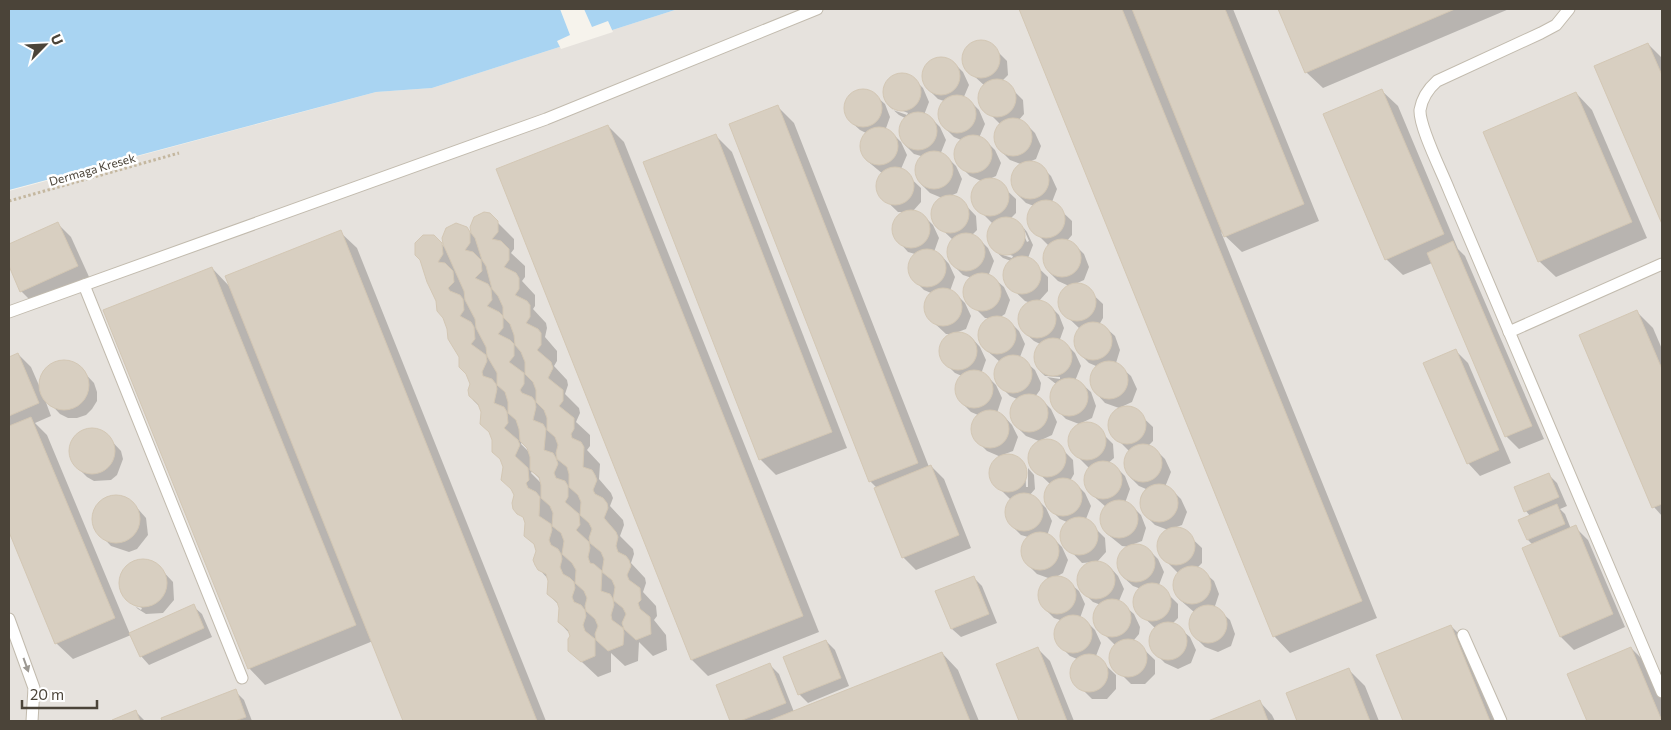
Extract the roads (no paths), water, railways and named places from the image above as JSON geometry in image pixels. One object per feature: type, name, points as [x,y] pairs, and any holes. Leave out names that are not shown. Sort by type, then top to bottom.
[{"type":"lane","points":[[9,312],[546,119],[817,9]]},
{"type":"lane","points":[[1569,9],[1556,25],[1541,34],[1437,81],[1428,89],[1420,112],[1423,126],[1662,692]]},
{"type":"lane","points":[[1509,332],[1662,264]]},
{"type":"lane","points":[[84,285],[242,678]]},
{"type":"lane","points":[[9,619],[34,688],[32,721]]},
{"type":"lane","points":[[1462,634],[1501,721]]},
{"type":"water","points":[[9,9],[678,9],[432,88],[376,92],[9,190]]}]
